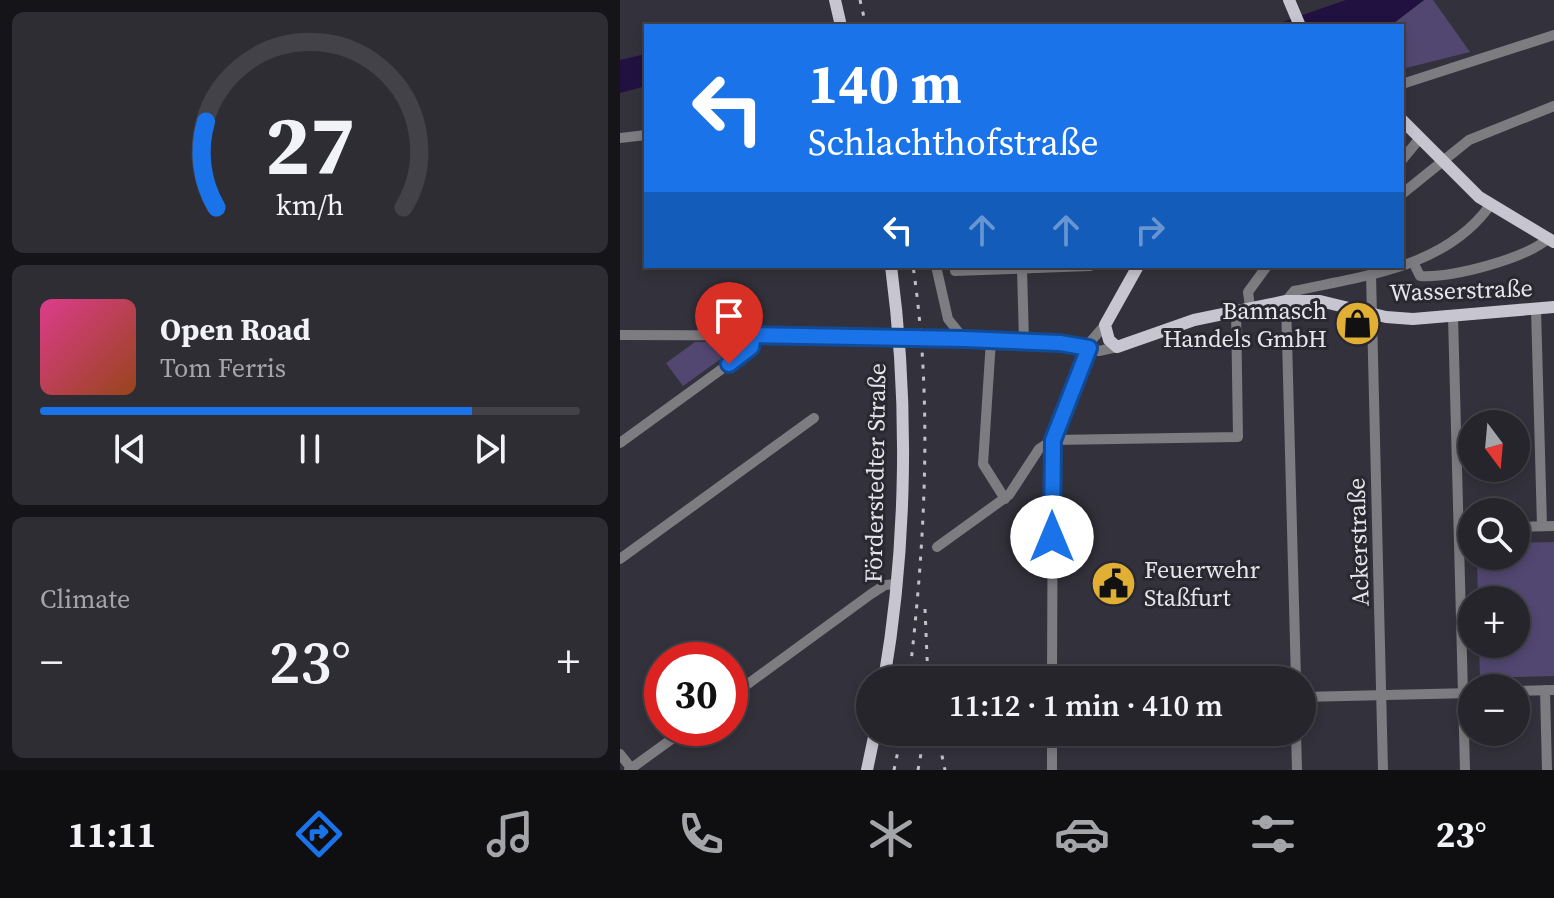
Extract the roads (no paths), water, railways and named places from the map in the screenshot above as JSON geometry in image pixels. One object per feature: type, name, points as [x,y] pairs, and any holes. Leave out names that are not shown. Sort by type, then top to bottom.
[{"type":"main road","points":[[835,0],[840,20]]},
{"type":"main road","points":[[1290,2],[1299,24]]},
{"type":"main road","points":[[1404,122],[1468,187],[1551,240]]},
{"type":"main road","name":"Förderstedter Straße","points":[[886,666],[896,584],[901,390],[891,268]]},
{"type":"main road","points":[[1117,347],[1109,340],[1105,325],[1137,268]]},
{"type":"main road","name":"Wasserstraße","points":[[1117,347],[1194,320],[1286,301],[1334,303],[1413,319],[1554,307]]},
{"type":"main road","points":[[867,770],[872,746]]},
{"type":"street","points":[[1404,83],[1554,35]]},
{"type":"street","points":[[1404,192],[1469,140],[1554,106]]},
{"type":"street","points":[[620,138],[644,135]]},
{"type":"street","points":[[1404,158],[1420,138]]},
{"type":"street","points":[[1404,266],[1414,264],[1468,231],[1491,204]]},
{"type":"street","points":[[1414,264],[1420,276],[1458,272],[1551,240]]},
{"type":"street","points":[[936,268],[948,319],[964,339]]},
{"type":"street","points":[[955,271],[1045,268]]},
{"type":"street","points":[[937,547],[1005,499],[1039,449],[1053,440],[1238,437],[1243,308],[1248,292],[1266,268]]},
{"type":"street","points":[[1296,666],[1286,301],[1294,291],[1397,268]]},
{"type":"street","points":[[1022,269],[1024,342]]},
{"type":"street","name":"Ackerstraße","points":[[1371,274],[1383,770]]},
{"type":"street","points":[[1536,309],[1542,526]]},
{"type":"street","points":[[1453,316],[1458,498]]},
{"type":"street","points":[[1052,666],[1053,440],[1089,348],[1105,325]]},
{"type":"street","points":[[620,335],[880,336],[1117,347]]},
{"type":"street","points":[[620,443],[748,350],[753,335]]},
{"type":"street","points":[[991,340],[983,464],[1005,499]]},
{"type":"street","points":[[620,559],[814,418]]},
{"type":"street","points":[[1530,526],[1554,526]]},
{"type":"street","points":[[1461,570],[1467,674]]},
{"type":"street","points":[[748,684],[871,594],[885,585],[896,584]]},
{"type":"street","points":[[1530,691],[1550,690],[1547,770]]},
{"type":"street","points":[[1316,697],[1458,693]]},
{"type":"street","points":[[620,754],[630,769],[662,746]]},
{"type":"street","points":[[1052,746],[1052,770]]},
{"type":"street","points":[[1296,746],[1297,770]]},
{"type":"street","points":[[1465,770],[1466,746]]},
{"type":"railway","points":[[860,0],[866,24]]},
{"type":"railway","points":[[910,666],[923,525],[925,420],[913,268]]},
{"type":"railway","points":[[925,609],[927,666]]},
{"type":"railway","points":[[894,770],[899,746]]},
{"type":"railway","points":[[918,770],[922,746]]},
{"type":"railway","points":[[940,746],[945,770]]},
{"type":"place","name":"Bannasch Handels GmbH","points":[[1358,324]]},
{"type":"place","name":"Feuerwehr Staßfurt","points":[[1113,583]]}]
